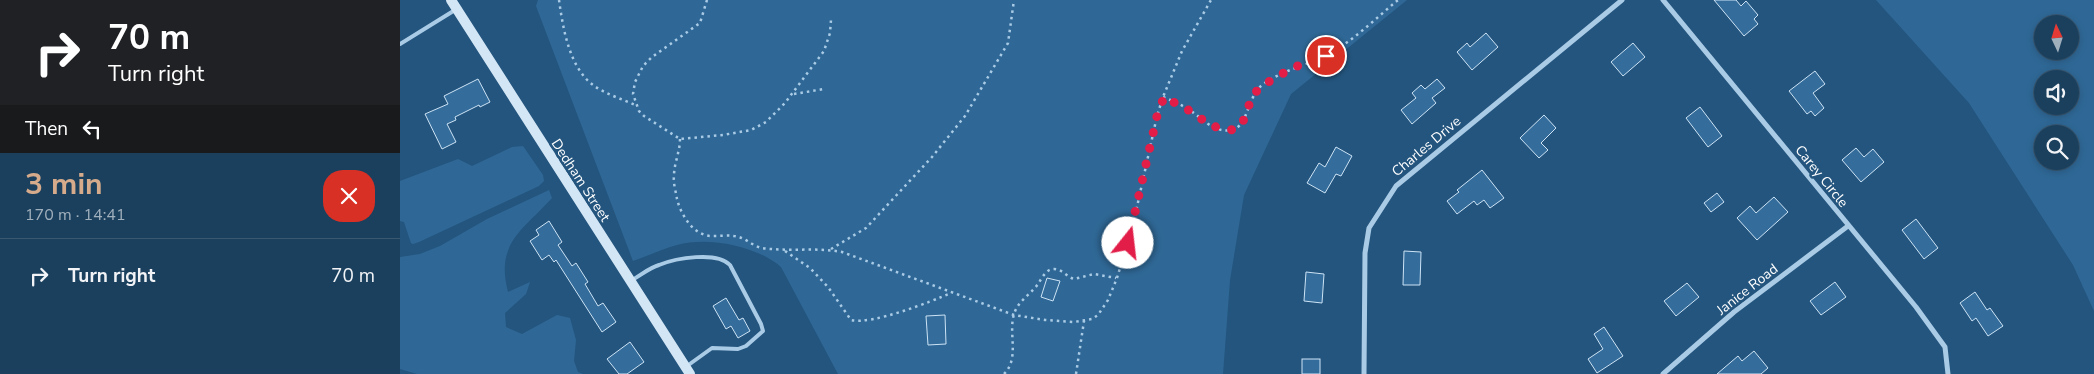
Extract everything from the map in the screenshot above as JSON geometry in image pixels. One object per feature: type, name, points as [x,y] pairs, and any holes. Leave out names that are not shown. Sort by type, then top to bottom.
[{"type":"main road","name":"Dedham Street","points":[[454,4],[687,370]]},
{"type":"street","name":"Charles Drive","points":[[1364,374],[1365,253],[1368,228],[1379,209],[1396,186],[1622,0]]},
{"type":"street","name":"Carey Circle","points":[[1664,0],[1848,226],[1916,306],[1945,347],[1948,374]]},
{"type":"street","name":"Janice Road","points":[[1663,374],[1734,312],[1848,226]]},
{"type":"lane","points":[[400,44],[454,4]]},
{"type":"lane","points":[[629,281],[658,265],[676,260],[717,257],[725,260],[730,265],[763,331],[746,346],[738,349],[712,348],[687,370]]},
{"type":"path","points":[[559,0],[567,40],[574,59],[588,81],[602,90],[635,105],[644,116],[680,138],[723,135],[751,130],[766,122],[792,94],[824,51],[830,33],[831,20]]},
{"type":"path","points":[[635,105],[633,94],[635,82],[643,66],[652,57],[700,23],[707,0]]},
{"type":"path","points":[[831,250],[866,228],[932,157],[965,116],[1008,44],[1014,0]]},
{"type":"path","points":[[680,138],[674,177],[681,209],[694,229],[706,235],[735,236],[760,248],[831,250],[866,260],[1014,315],[1045,320],[1084,321],[1092,319],[1102,310],[1117,278],[1133,225],[1157,116],[1164,97],[1182,51],[1211,0]]},
{"type":"path","points":[[1164,97],[1192,112],[1211,126],[1233,130],[1240,126],[1246,116],[1251,98],[1260,87],[1292,68],[1326,56],[1356,35],[1398,0]]},
{"type":"path","points":[[792,94],[824,89]]},
{"type":"path","points":[[784,250],[810,268],[828,287],[851,320],[865,321],[912,309],[952,292]]},
{"type":"path","points":[[1004,374],[1011,363],[1014,315],[1018,305],[1033,290],[1046,272],[1051,269],[1061,270],[1074,279],[1094,274],[1117,278]]},
{"type":"path","points":[[1076,374],[1084,321]]},
{"type":"shaded area","points":[[538,0],[1407,0],[1291,94],[1244,195],[1230,280],[1223,374],[838,374],[781,267],[759,253],[746,248],[717,242],[689,242],[666,248],[633,261],[536,6]]},
{"type":"shaded area","points":[[1876,0],[2094,0],[2094,311],[2073,265],[1969,103]]},
{"type":"shaded area","points":[[523,146],[543,175],[544,181],[539,186],[419,242],[411,243],[404,222],[400,221],[400,181],[458,159],[472,166],[512,147]]},
{"type":"shaded area","points":[[549,190],[552,198],[514,239],[505,261],[508,292],[530,282],[526,294],[505,313],[506,327],[522,334],[557,315],[570,318],[576,340],[574,361],[578,372],[583,374],[417,374],[400,369],[400,257],[420,254],[440,246],[487,219]]},
{"type":"building","points":[[1714,0],[1736,0],[1741,6],[1746,1],[1758,15],[1754,19],[1758,24],[1744,36]]},
{"type":"building","points":[[1486,33],[1498,47],[1472,70],[1457,52],[1467,43],[1470,47]]},
{"type":"building","points":[[1633,43],[1645,57],[1623,76],[1611,62]]},
{"type":"building","points":[[1815,71],[1825,84],[1813,93],[1824,108],[1815,116],[1811,111],[1807,114],[1789,91]]},
{"type":"building","points":[[478,79],[490,102],[480,107],[479,105],[455,117],[456,120],[447,124],[456,142],[442,149],[425,114],[448,104],[444,96]]},
{"type":"building","points":[[1437,79],[1445,88],[1432,98],[1436,103],[1412,124],[1401,110],[1416,98],[1412,93],[1421,85],[1425,89]]},
{"type":"building","points":[[1700,107],[1722,136],[1708,147],[1686,118]]},
{"type":"building","points":[[1544,115],[1556,128],[1541,143],[1548,150],[1539,158],[1520,138]]},
{"type":"building","points":[[1336,147],[1352,156],[1341,176],[1336,174],[1325,193],[1307,183],[1319,163],[1325,167]]},
{"type":"building","points":[[1856,148],[1864,157],[1873,149],[1884,162],[1861,182],[1842,160]]},
{"type":"building","points":[[1482,170],[1504,198],[1490,208],[1484,200],[1477,205],[1474,201],[1457,214],[1447,201],[1459,192],[1457,190]]},
{"type":"building","points":[[1717,193],[1724,202],[1711,212],[1704,203]]},
{"type":"building","points":[[1774,197],[1788,212],[1757,240],[1737,218],[1750,206],[1756,213]]},
{"type":"building","points":[[1916,219],[1938,248],[1924,259],[1902,230]]},
{"type":"building","points":[[549,221],[562,242],[558,245],[572,266],[576,263],[588,282],[585,284],[598,306],[603,303],[616,322],[602,332],[556,260],[554,262],[549,255],[542,260],[530,241],[539,235],[536,230]]},
{"type":"building","points":[[1404,251],[1421,252],[1420,285],[1403,285]]},
{"type":"building","points":[[1306,272],[1324,274],[1322,303],[1304,301]]},
{"type":"building","points":[[1047,278],[1060,281],[1053,301],[1041,297]]},
{"type":"building","points":[[1835,282],[1846,297],[1821,315],[1810,301]]},
{"type":"building","points":[[1687,283],[1699,297],[1676,316],[1664,301]]},
{"type":"building","points":[[1975,292],[1987,310],[1990,308],[2003,326],[1988,336],[1976,318],[1972,321],[1960,303]]},
{"type":"building","points":[[726,298],[739,320],[743,318],[750,331],[738,338],[731,326],[726,329],[713,306]]},
{"type":"building","points":[[945,315],[946,344],[928,345],[926,316]]},
{"type":"building","points":[[1604,327],[1623,356],[1597,373],[1588,359],[1603,349],[1594,334]]},
{"type":"building","points":[[630,342],[644,362],[627,374],[619,374],[607,359]]},
{"type":"building","points":[[1754,351],[1768,368],[1761,374],[1717,374],[1738,356],[1742,361]]},
{"type":"building","points":[[1302,359],[1320,359],[1320,374],[1302,374]]},
{"type":"route","points":[[1128,243],[1157,116],[1164,97],[1192,112],[1211,126],[1233,130],[1240,126],[1246,116],[1251,98],[1260,87],[1292,68],[1326,56]]}]
